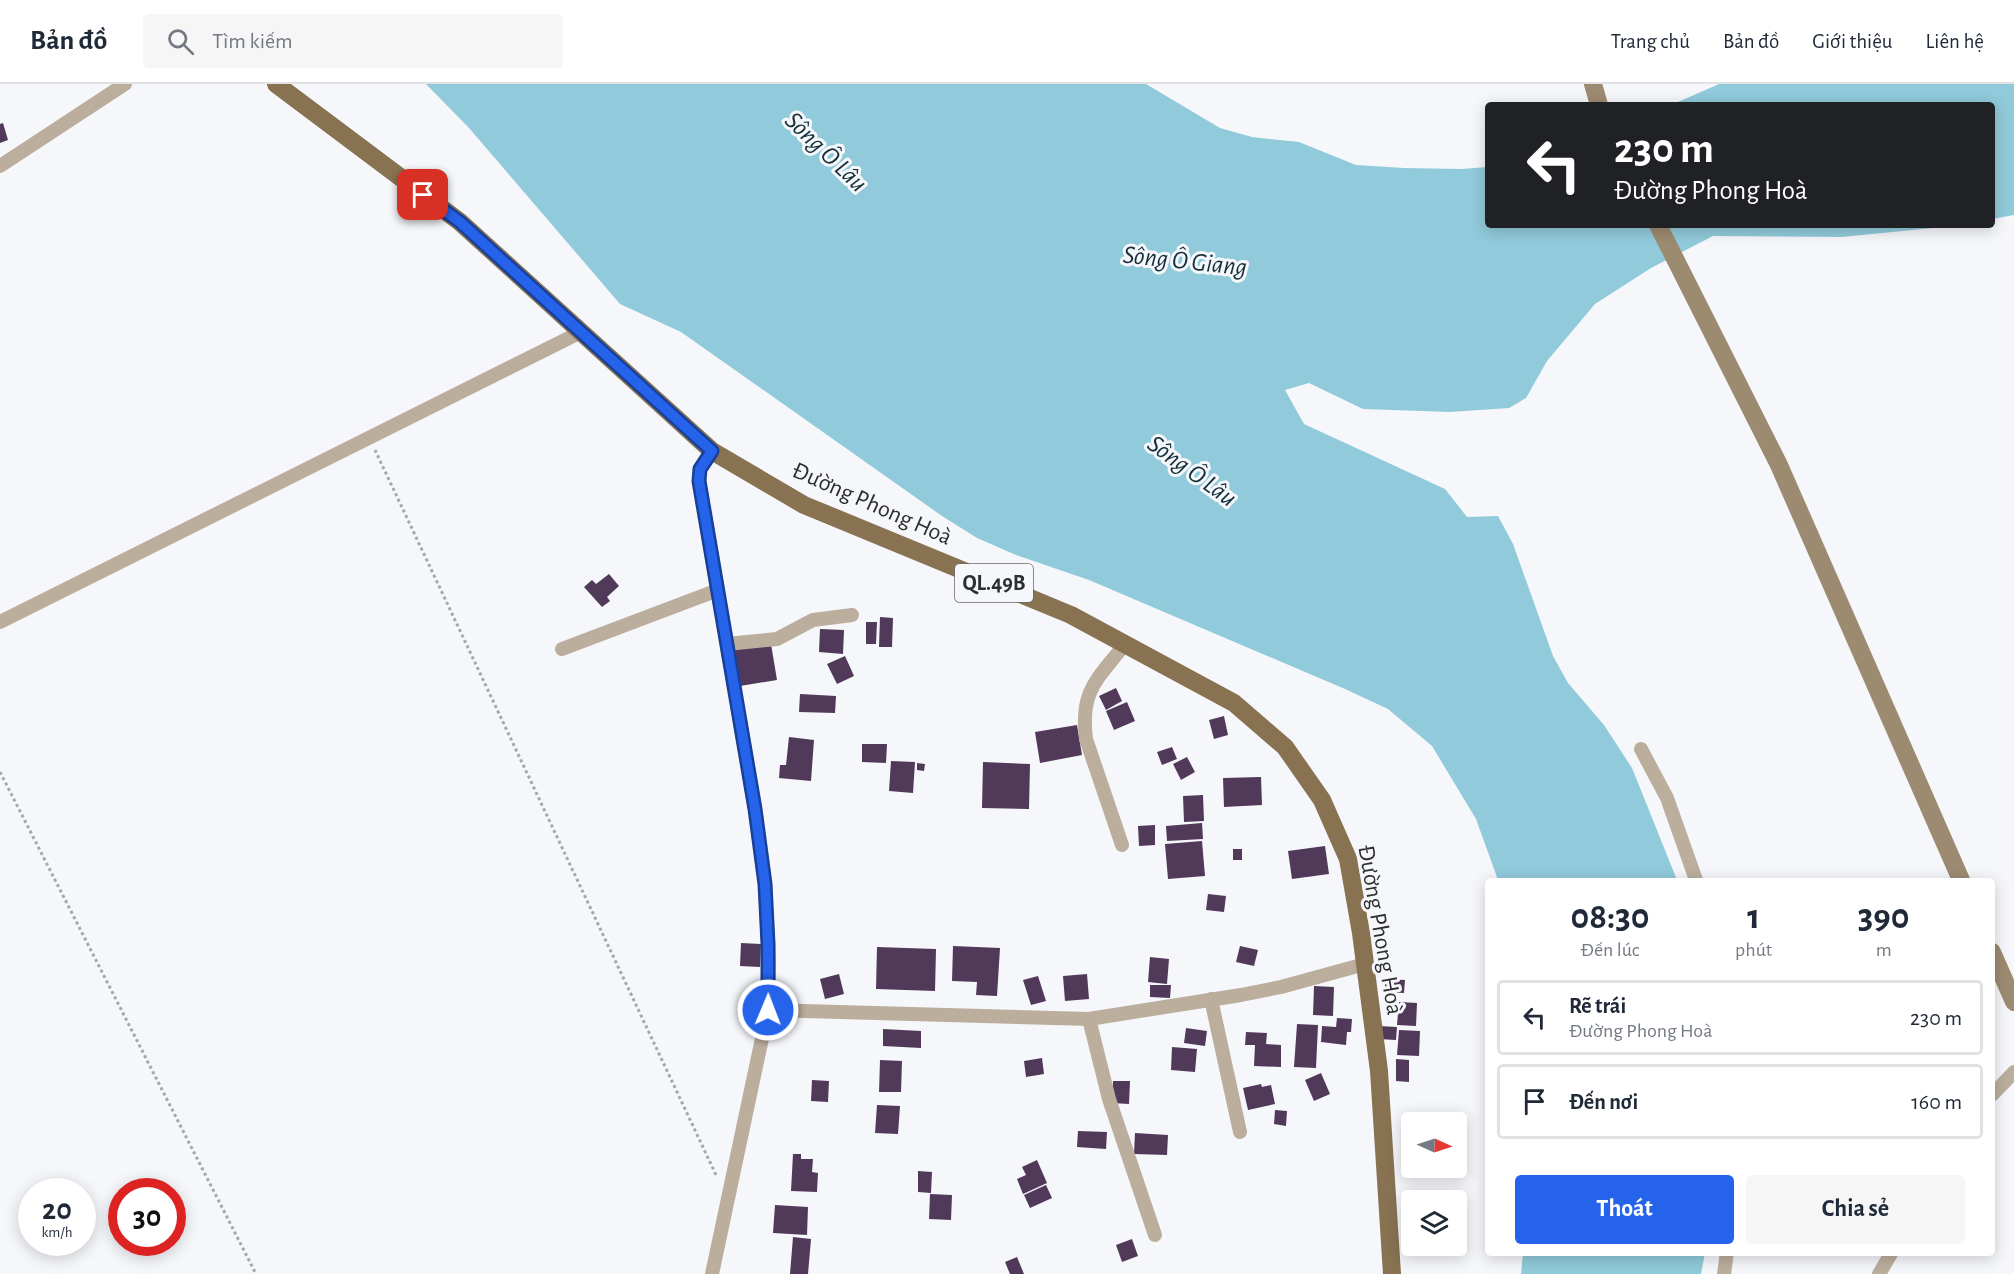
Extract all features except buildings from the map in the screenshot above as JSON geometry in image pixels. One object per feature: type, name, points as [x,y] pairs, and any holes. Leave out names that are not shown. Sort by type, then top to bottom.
[{"type":"main road","name":"Đường Phong Hoà","points":[[276,84],[460,222],[712,451],[804,505],[1071,615],[1234,703],[1285,747],[1323,800],[1348,859],[1379,1071],[1392,1274]]},
{"type":"street","points":[[0,166],[125,84]]},
{"type":"street","points":[[1593,84],[1598,102]]},
{"type":"street","points":[[1660,228],[1779,465],[1960,878]]},
{"type":"street","points":[[0,622],[581,333]]},
{"type":"street","points":[[712,451],[700,469],[699,481],[755,809],[765,884],[768,950],[768,1010],[712,1274]]},
{"type":"street","points":[[562,649],[718,590]]},
{"type":"street","points":[[727,644],[777,639],[813,620],[852,615]]},
{"type":"street","points":[[1122,845],[1091,755],[1084,723],[1089,691],[1125,644]]},
{"type":"street","points":[[1641,749],[1667,798],[1695,878]]},
{"type":"street","points":[[1995,959],[2014,1002]]},
{"type":"street","points":[[768,1010],[1089,1019],[1281,987],[1365,964]]},
{"type":"street","points":[[1211,999],[1240,1132]]},
{"type":"street","points":[[1089,1019],[1109,1099],[1155,1234]]},
{"type":"street","points":[[1995,1092],[2014,1072]]},
{"type":"street","points":[[1724,1274],[1726,1256]]},
{"type":"street","points":[[1879,1274],[1890,1256]]},
{"type":"path","points":[[369,438],[720,1186]]},
{"type":"path","points":[[0,772],[256,1274]]},
{"type":"water","points":[[426,84],[1146,84],[1220,128],[1252,137],[1299,142],[1356,165],[1461,169],[1485,167],[1485,228],[1933,228],[1842,237],[1713,236],[1651,268],[1595,304],[1547,361],[1526,398],[1509,408],[1450,412],[1363,409],[1309,383],[1285,390],[1304,424],[1445,489],[1467,517],[1498,516],[1513,544],[1553,656],[1568,683],[1604,725],[1632,768],[1676,878],[1497,878],[1476,819],[1432,746],[1388,709],[1089,580],[1016,555],[977,538],[942,516],[681,332],[620,304],[469,128]]},
{"type":"water","points":[[1719,84],[2014,84],[2014,215],[1995,218],[1995,102],[1678,102]]},
{"type":"water","points":[[1523,1256],[1704,1256],[1701,1274],[1521,1274]]},
{"type":"route","points":[[423,195],[460,222],[712,451],[700,469],[699,481],[755,809],[765,884],[768,926],[768,1010]]},
{"type":"water label","name":"Sông Ô Lâu","points":[[826,152]]},
{"type":"water label","name":"Sông Ô Giang","points":[[1185,261]]},
{"type":"water label","name":"Sông Ô Lâu","points":[[1192,471]]}]
